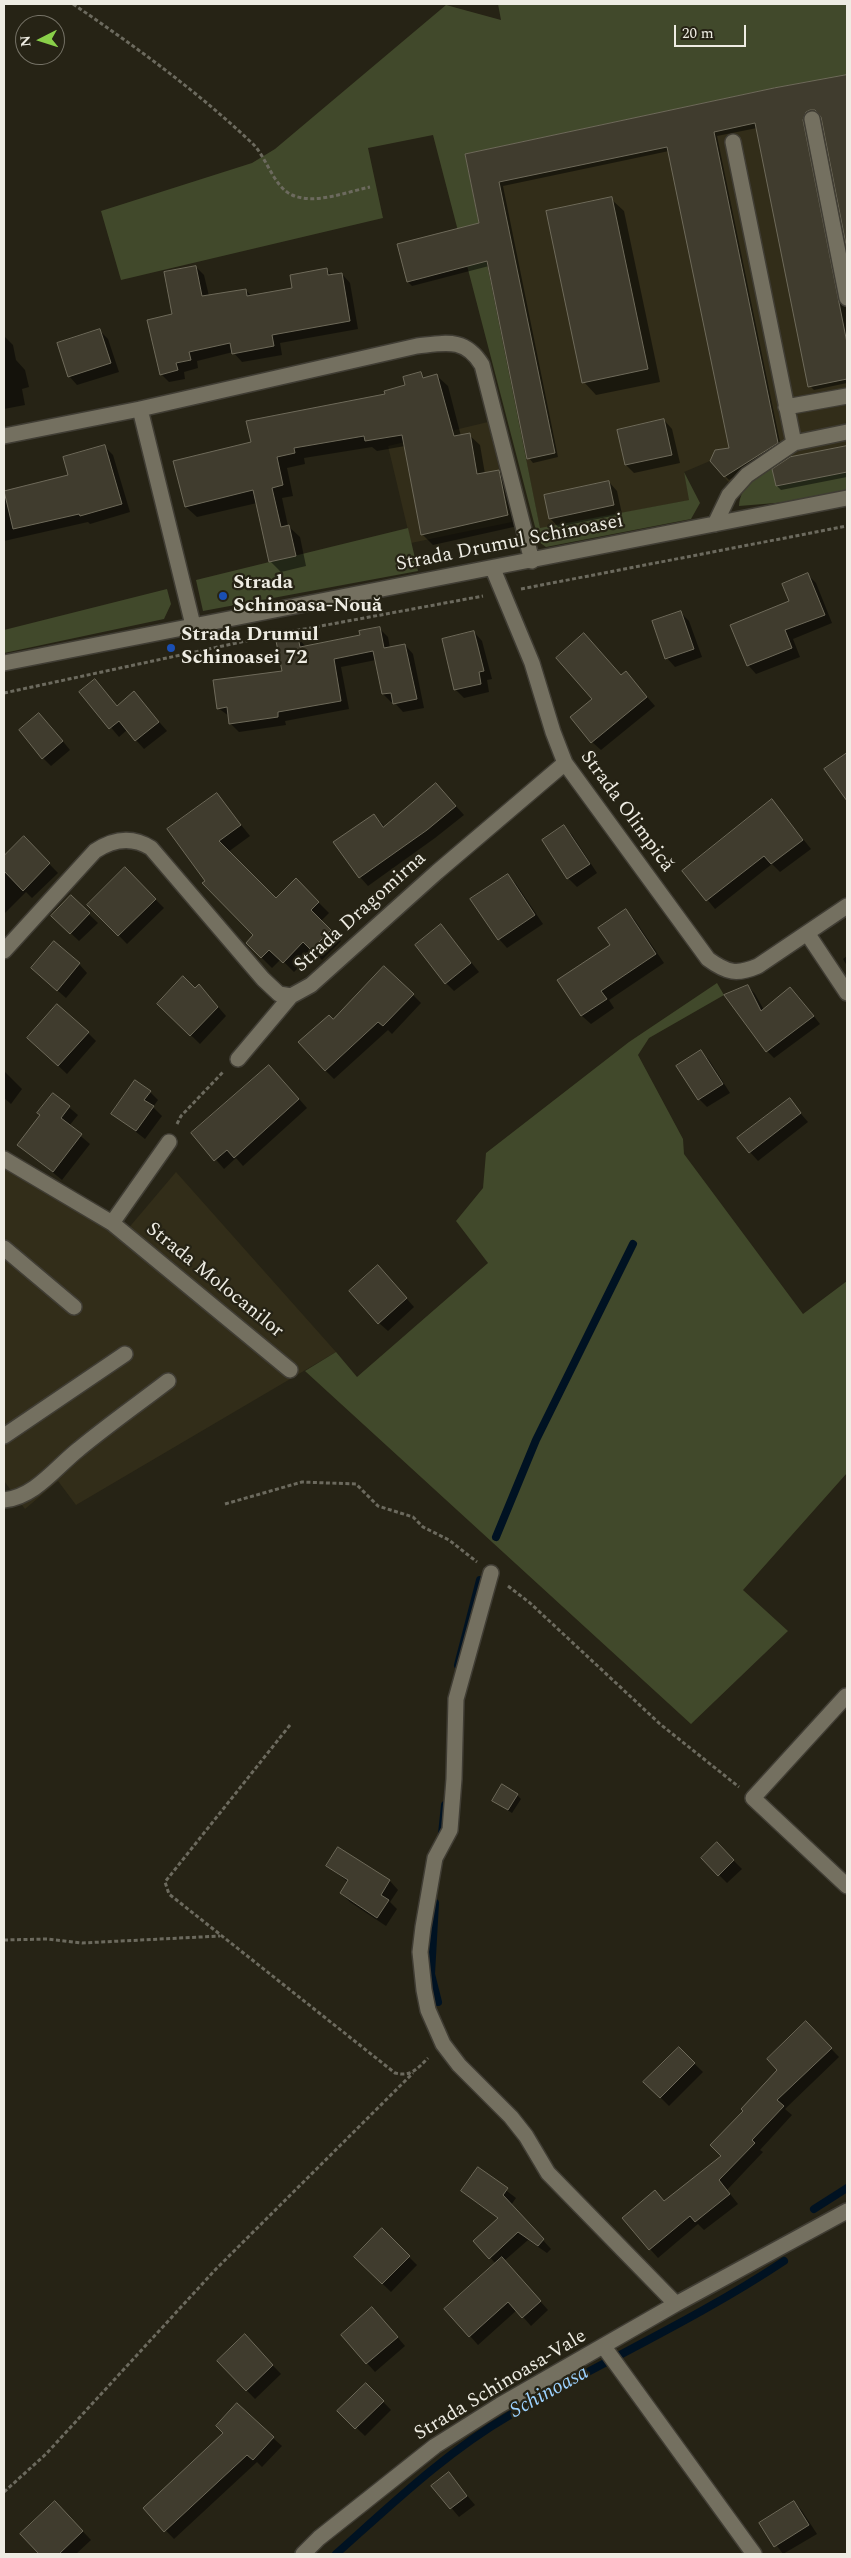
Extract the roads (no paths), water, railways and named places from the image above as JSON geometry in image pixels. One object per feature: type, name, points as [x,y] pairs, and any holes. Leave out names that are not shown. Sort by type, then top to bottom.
[{"type":"street","points":[[812,120],[847,298]]},
{"type":"street","points":[[733,142],[794,443]]},
{"type":"street","points":[[4,436],[140,409],[417,346],[448,343],[465,346],[475,352],[482,365],[532,561]]},
{"type":"street","points":[[786,407],[847,396]]},
{"type":"street","points":[[140,409],[192,625]]},
{"type":"street","points":[[714,524],[729,495],[747,474],[794,443],[847,432]]},
{"type":"street","name":"Strada Drumul Schinoasei","points":[[4,663],[192,625],[493,569],[847,498]]},
{"type":"street","name":"Strada Olimpică","points":[[493,569],[532,663],[553,732],[565,763],[708,959],[721,969],[732,973],[744,972],[758,966],[847,906]]},
{"type":"street","name":"Strada Dragomirna","points":[[4,951],[95,851],[105,844],[135,840],[151,848],[263,979],[279,994],[291,996],[311,985],[437,872],[565,763]]},
{"type":"street","points":[[807,933],[847,993]]},
{"type":"street","points":[[238,1059],[291,996]]},
{"type":"street","points":[[112,1223],[169,1142]]},
{"type":"street","name":"Strada Molocanilor","points":[[4,1159],[112,1223],[290,1370]]},
{"type":"street","points":[[4,1248],[74,1307]]},
{"type":"street","points":[[4,1436],[125,1354]]},
{"type":"street","points":[[4,1500],[22,1496],[36,1487],[78,1450],[168,1381]]},
{"type":"street","points":[[491,1573],[456,1699],[454,1779],[450,1830],[435,1858],[420,1952],[428,2010],[443,2044],[458,2065],[511,2117],[526,2136],[548,2173],[676,2304]]},
{"type":"street","points":[[846,1696],[753,1798],[847,1886]]},
{"type":"street","name":"Strada Schinoasa-Vale","points":[[303,2554],[319,2538],[435,2446],[500,2405],[606,2350],[676,2304],[847,2211]]},
{"type":"street","name":"Strada Schinoasa-Vale","points":[[606,2350],[754,2554]]},
{"type":"waterway","points":[[496,1537],[536,1440],[633,1244]]},
{"type":"waterway","points":[[458,1665],[480,1580]]},
{"type":"waterway","points":[[442,1834],[445,1805]]},
{"type":"waterway","points":[[435,1903],[431,1974],[438,2002]]},
{"type":"waterway","name":"Schinoasa","points":[[814,2209],[847,2188]]},
{"type":"waterway","name":"Schinoasa","points":[[336,2554],[441,2462],[486,2430],[544,2396],[717,2302],[784,2261]]},
{"type":"place","name":"Strada Schinoasa-Nouă","points":[[223,596]]},
{"type":"place","name":"Strada Drumul Schinoasei 72","points":[[171,648]]}]
